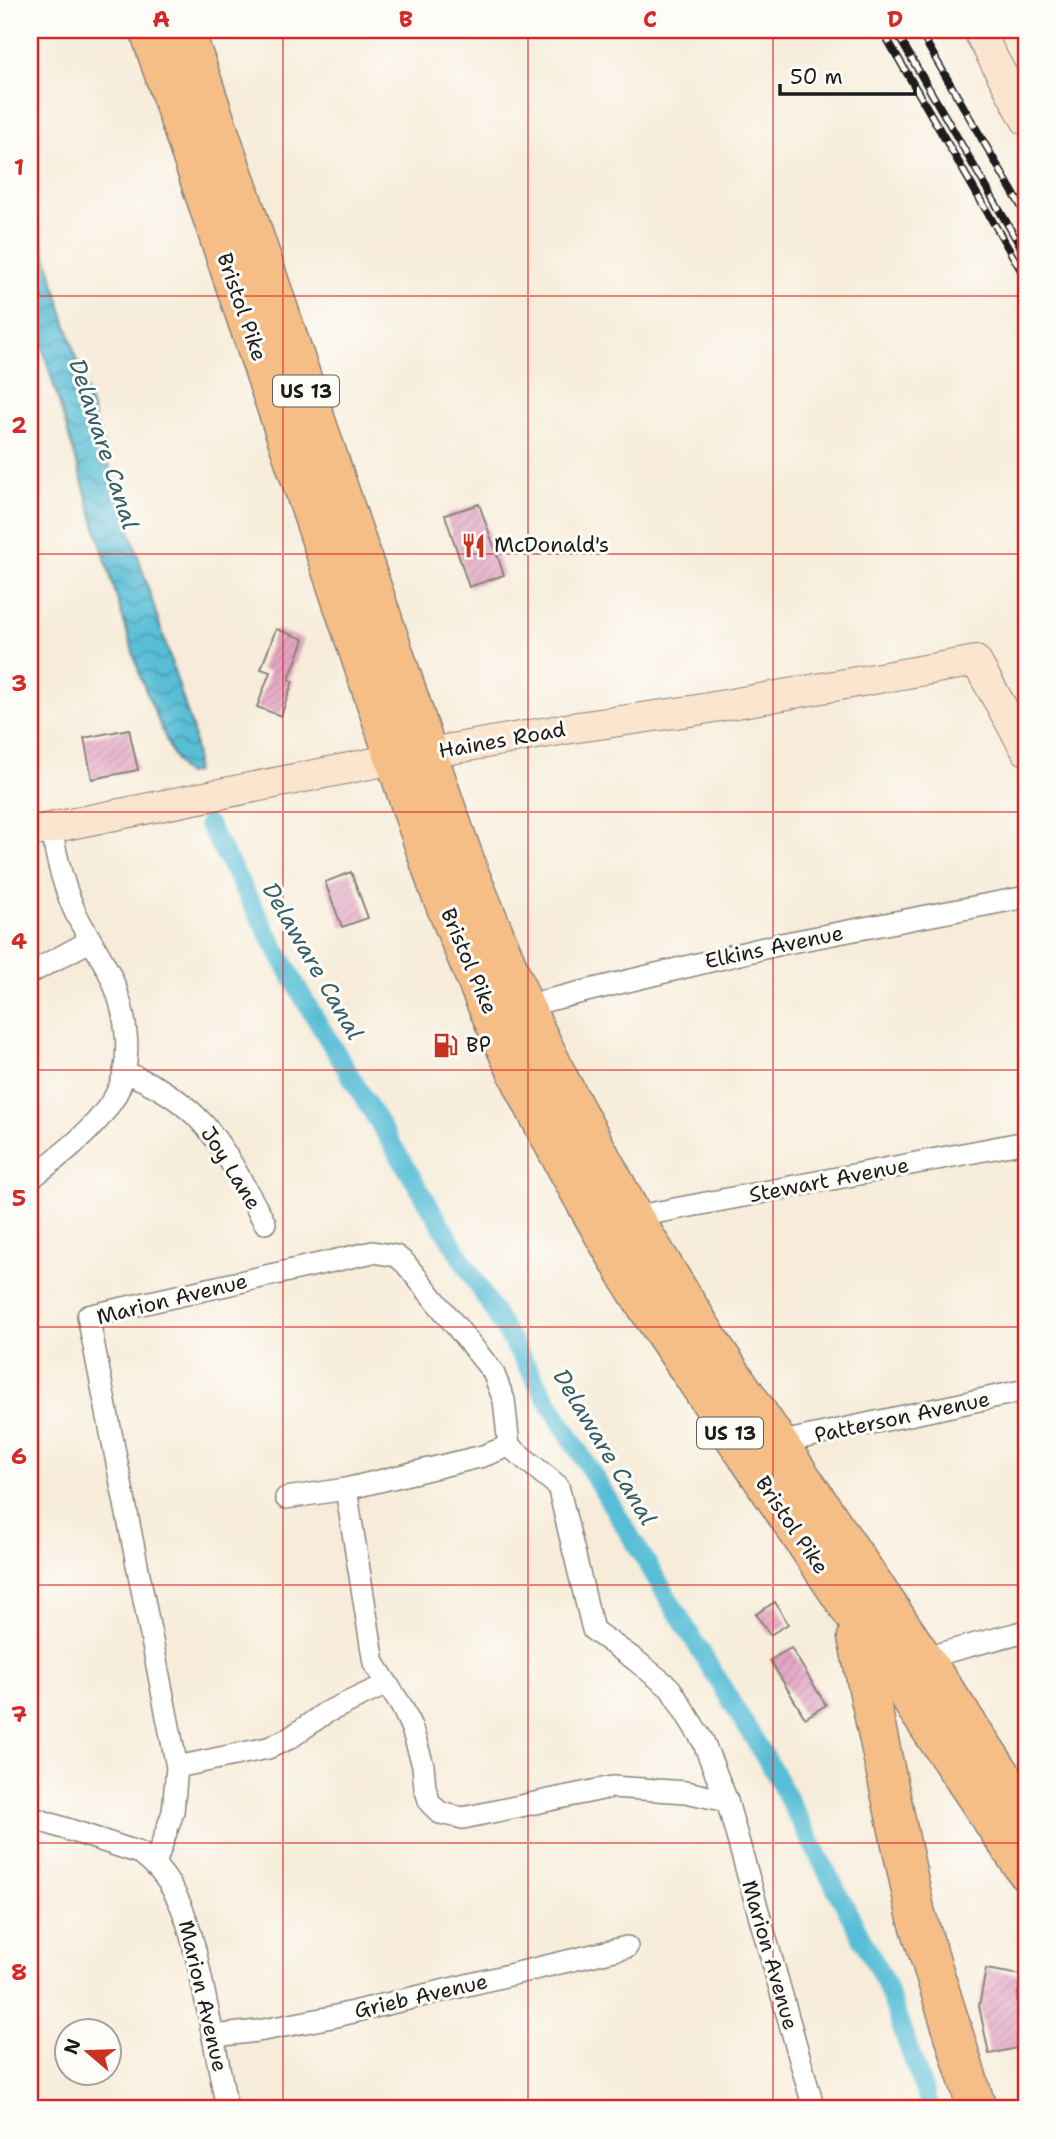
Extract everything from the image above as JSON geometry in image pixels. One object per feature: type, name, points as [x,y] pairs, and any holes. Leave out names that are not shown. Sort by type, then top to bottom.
[{"type":"highway","name":"Bristol Pike","points":[[149,30],[411,756],[470,875],[524,1006],[584,1129],[670,1280],[1026,1811]]},
{"type":"highway","name":"Bristol Pike","points":[[185,30],[411,756],[438,887],[472,973],[567,1170],[648,1309],[1026,1871]]},
{"type":"highway","points":[[848,1607],[871,1696],[916,1914],[977,2109]]},
{"type":"street","points":[[978,30],[1026,120]]},
{"type":"street","name":"Haines Road","points":[[40,830],[411,756],[571,728],[697,710],[976,660],[1026,750]]},
{"type":"street","points":[[30,1179],[94,1124],[115,1097],[124,1072],[127,1049],[122,1008],[113,980],[90,941],[40,830]]},
{"type":"street","name":"Elkins Avenue","points":[[524,1006],[781,944],[1026,897]]},
{"type":"street","points":[[30,973],[90,941]]},
{"type":"street","name":"Joy Lane","points":[[124,1072],[148,1081],[198,1116],[213,1133],[265,1223]]},
{"type":"street","name":"Stewart Avenue","points":[[633,1217],[1026,1142]]},
{"type":"street","name":"Marion Avenue","points":[[227,2109],[191,1932],[173,1891],[155,1864],[173,1812],[177,1768],[88,1316],[373,1252],[396,1256],[405,1263],[493,1372],[504,1401],[509,1446],[558,1486],[593,1630],[670,1688],[704,1741],[727,1801],[814,2109]]},
{"type":"street","name":"Patterson Avenue","points":[[778,1443],[1026,1390]]},
{"type":"street","points":[[286,1498],[346,1489],[483,1456],[509,1446]]},
{"type":"street","points":[[346,1489],[374,1663],[412,1728],[423,1765],[425,1788],[430,1803],[440,1813],[463,1818],[612,1787],[686,1792],[727,1801]]},
{"type":"street","points":[[923,1658],[1026,1631]]},
{"type":"street","points":[[177,1768],[268,1748],[290,1738],[325,1713],[387,1685]]},
{"type":"street","points":[[30,1817],[140,1853],[155,1864]]},
{"type":"street","name":"Grieb Avenue","points":[[214,2036],[332,2017],[626,1947]]},
{"type":"water","points":[[30,200],[82,378],[193,731],[195,772],[187,774],[182,771],[141,679],[30,305]]},
{"type":"building","name":"McDonald's","points":[[479,504],[504,575],[469,587],[445,515]]},
{"type":"building","points":[[276,629],[304,639],[289,680],[293,681],[281,716],[257,707],[270,672],[261,669]]},
{"type":"building","points":[[129,729],[138,770],[92,779],[84,738]]},
{"type":"building","points":[[351,872],[368,918],[342,927],[325,882]]},
{"type":"building","points":[[775,1602],[788,1624],[770,1635],[756,1614]]},
{"type":"building","points":[[791,1648],[826,1705],[805,1718],[770,1660]]},
{"type":"building","points":[[986,1969],[1021,1975],[1017,2002],[1026,2008],[1026,2046],[989,2054],[979,2006]]},
{"type":"waterway","name":"Delaware Canal","points":[[208,824],[306,1003],[774,1772],[884,1980],[931,2109]]},
{"type":"railway","points":[[882,30],[1026,279]]},
{"type":"railway","points":[[895,30],[1026,256]]},
{"type":"railway","points":[[919,30],[1026,215]]},
{"type":"place","name":"McDonald's","points":[[474,545]]},
{"type":"place","name":"BP","points":[[446,1045]]}]
